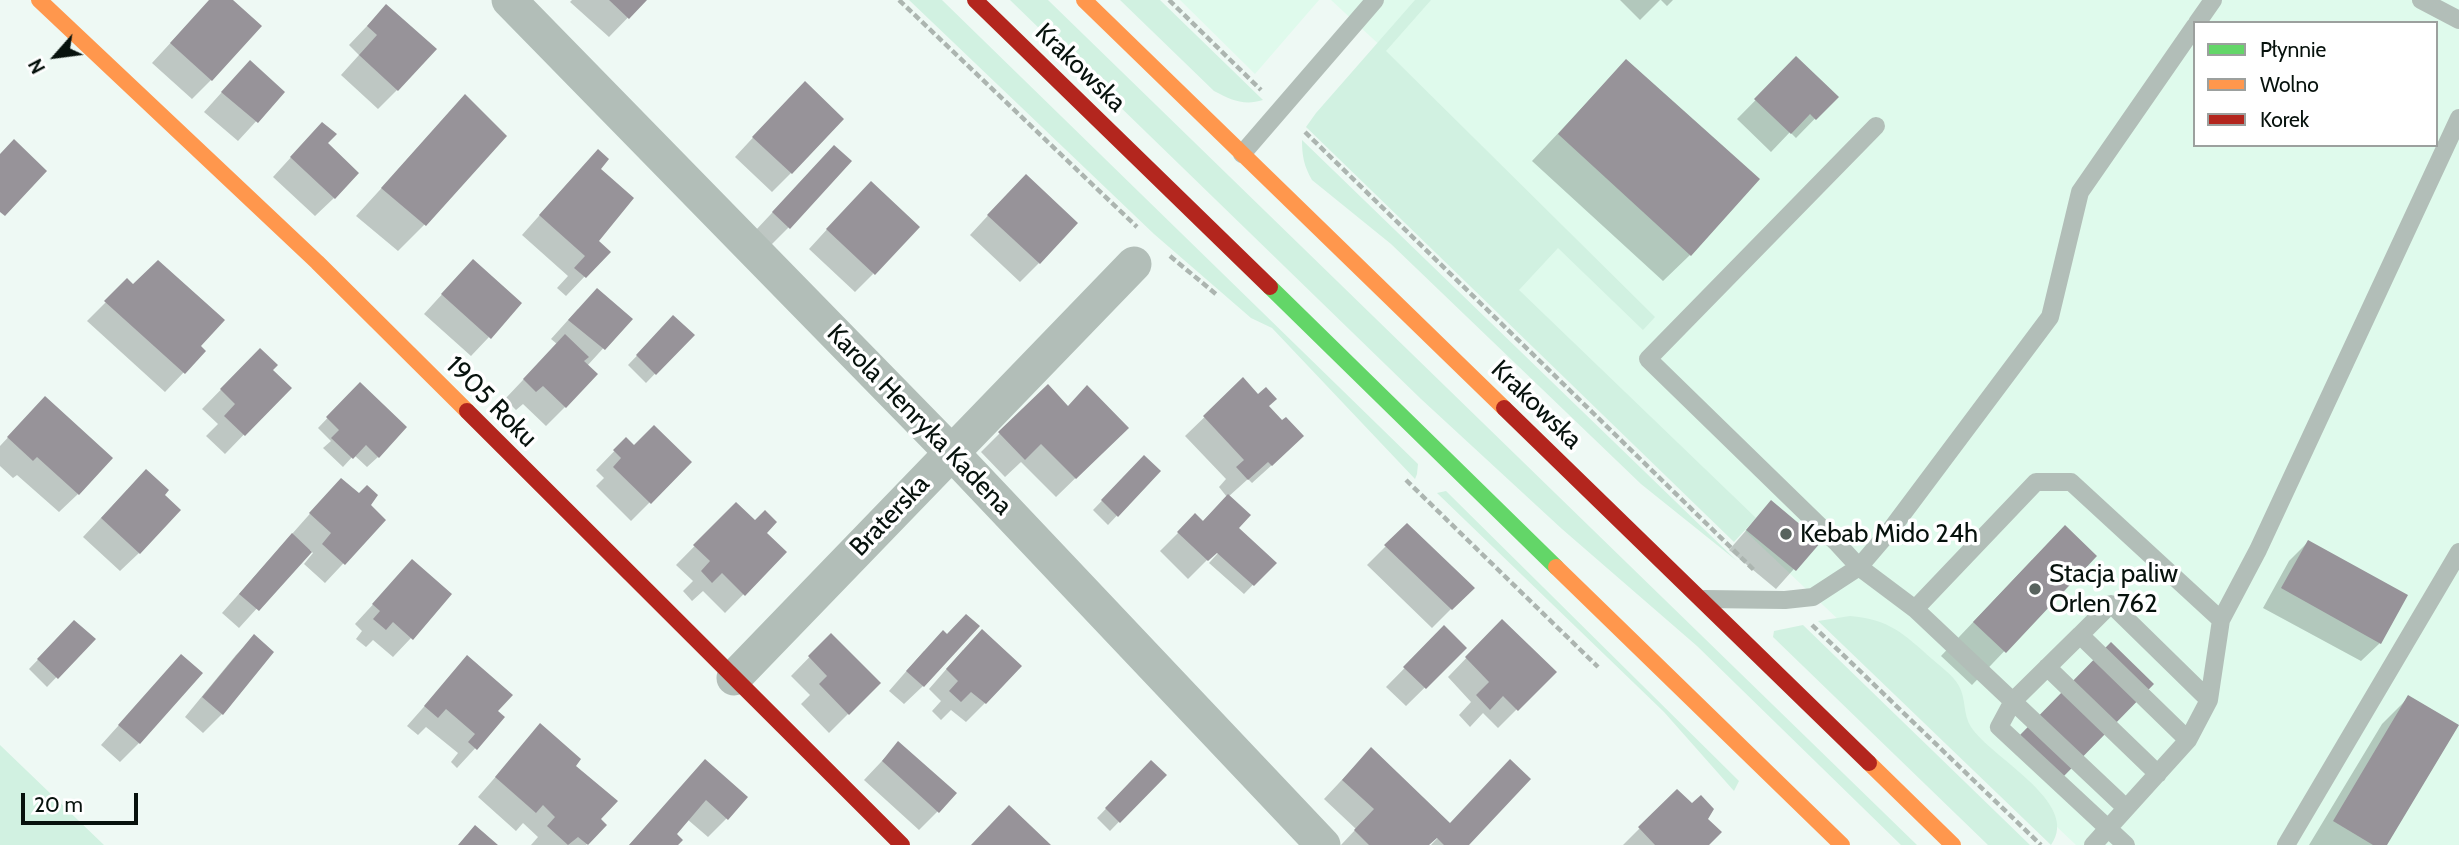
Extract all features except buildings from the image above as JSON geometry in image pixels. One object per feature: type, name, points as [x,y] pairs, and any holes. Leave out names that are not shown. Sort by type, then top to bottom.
[{"type":"main road","name":"1905 Roku","points":[[39,0],[317,262],[902,845]]},
{"type":"main road","name":"Krakowska","points":[[975,0],[1842,845]]},
{"type":"main road","name":"Krakowska","points":[[1084,0],[1953,845]]},
{"type":"street","name":"Karola Henryka Kadena","points":[[509,0],[951,452],[1323,845]]},
{"type":"street","name":"Braterska","points":[[734,678],[951,452],[1147,256]]},
{"type":"lane","points":[[1242,154],[1375,0]]},
{"type":"lane","points":[[2199,21],[2213,0]]},
{"type":"lane","points":[[2421,0],[2459,20]]},
{"type":"lane","points":[[1701,599],[1785,600],[1814,597],[1859,567],[1889,532],[2050,317],[2080,192],[2193,29]]},
{"type":"lane","points":[[2093,845],[2188,740],[2209,700],[2221,620],[2258,550],[2459,118]]},
{"type":"lane","points":[[1876,125],[1648,359],[1859,567],[1915,609],[2126,808]]},
{"type":"lane","points":[[1915,609],[2036,482],[2071,482],[2221,620]]},
{"type":"lane","points":[[2286,845],[2459,552]]},
{"type":"lane","points":[[2126,845],[1999,727],[2013,701],[2111,604],[2209,700]]},
{"type":"lane","points":[[2080,635],[2188,740]]},
{"type":"lane","points":[[2047,667],[2158,774]]},
{"type":"path","points":[[899,0],[1140,229]]},
{"type":"path","points":[[1169,0],[1268,97]]},
{"type":"path","points":[[1304,132],[2041,845]]},
{"type":"path","points":[[1147,256],[1224,301]]},
{"type":"path","points":[[1399,472],[1602,671]]},
{"type":"shaded area","points":[[909,0],[942,0],[1418,464],[1415,479],[1272,328],[1251,318],[1154,234]]},
{"type":"shaded area","points":[[1010,0],[1048,0],[1917,845],[1901,845],[1697,646],[1562,529],[1421,399]]},
{"type":"shaded area","points":[[1120,0],[1160,0],[1263,100],[1238,101],[1214,91]]},
{"type":"shaded area","points":[[1180,0],[1319,0],[1255,74]]},
{"type":"shaded area","points":[[1331,0],[2459,0],[2459,845],[2076,845],[1493,292],[1385,50]]},
{"type":"shaded area","points":[[1415,0],[1431,0],[1386,51],[1655,317],[1643,330],[1558,248],[1519,290],[1756,518],[1734,542],[1306,127]]},
{"type":"shaded area","points":[[1302,140],[1737,561],[1641,484],[1391,244],[1312,180],[1304,161]]},
{"type":"shaded area","points":[[1446,491],[1739,781],[1734,791],[1664,712],[1437,493]]},
{"type":"shaded area","points":[[1850,616],[1875,620],[1895,629],[1954,678],[1961,691],[1971,727],[2030,782],[2054,813],[2057,829],[2051,845],[1818,621]]},
{"type":"shaded area","points":[[1803,625],[2030,845],[1988,845],[1773,637],[1774,631]]},
{"type":"shaded area","points":[[0,745],[104,845],[0,845]]},
{"type":"traffic: fast","points":[[1270,287],[1556,567]]},
{"type":"traffic: slow","points":[[39,0],[317,262],[467,411]]},
{"type":"traffic: slow","points":[[1084,0],[1504,408]]},
{"type":"traffic: slow","points":[[1556,567],[1842,845]]},
{"type":"traffic: slow","points":[[1869,763],[1953,845]]},
{"type":"traffic: jam","points":[[975,0],[1270,287]]},
{"type":"traffic: jam","points":[[1504,408],[1869,763]]},
{"type":"traffic: jam","points":[[467,411],[902,845]]},
{"type":"place","name":"Kebab Mido 24h","points":[[1786,534]]},
{"type":"place","name":"Stacja paliw Orlen 762","points":[[2035,589]]}]
